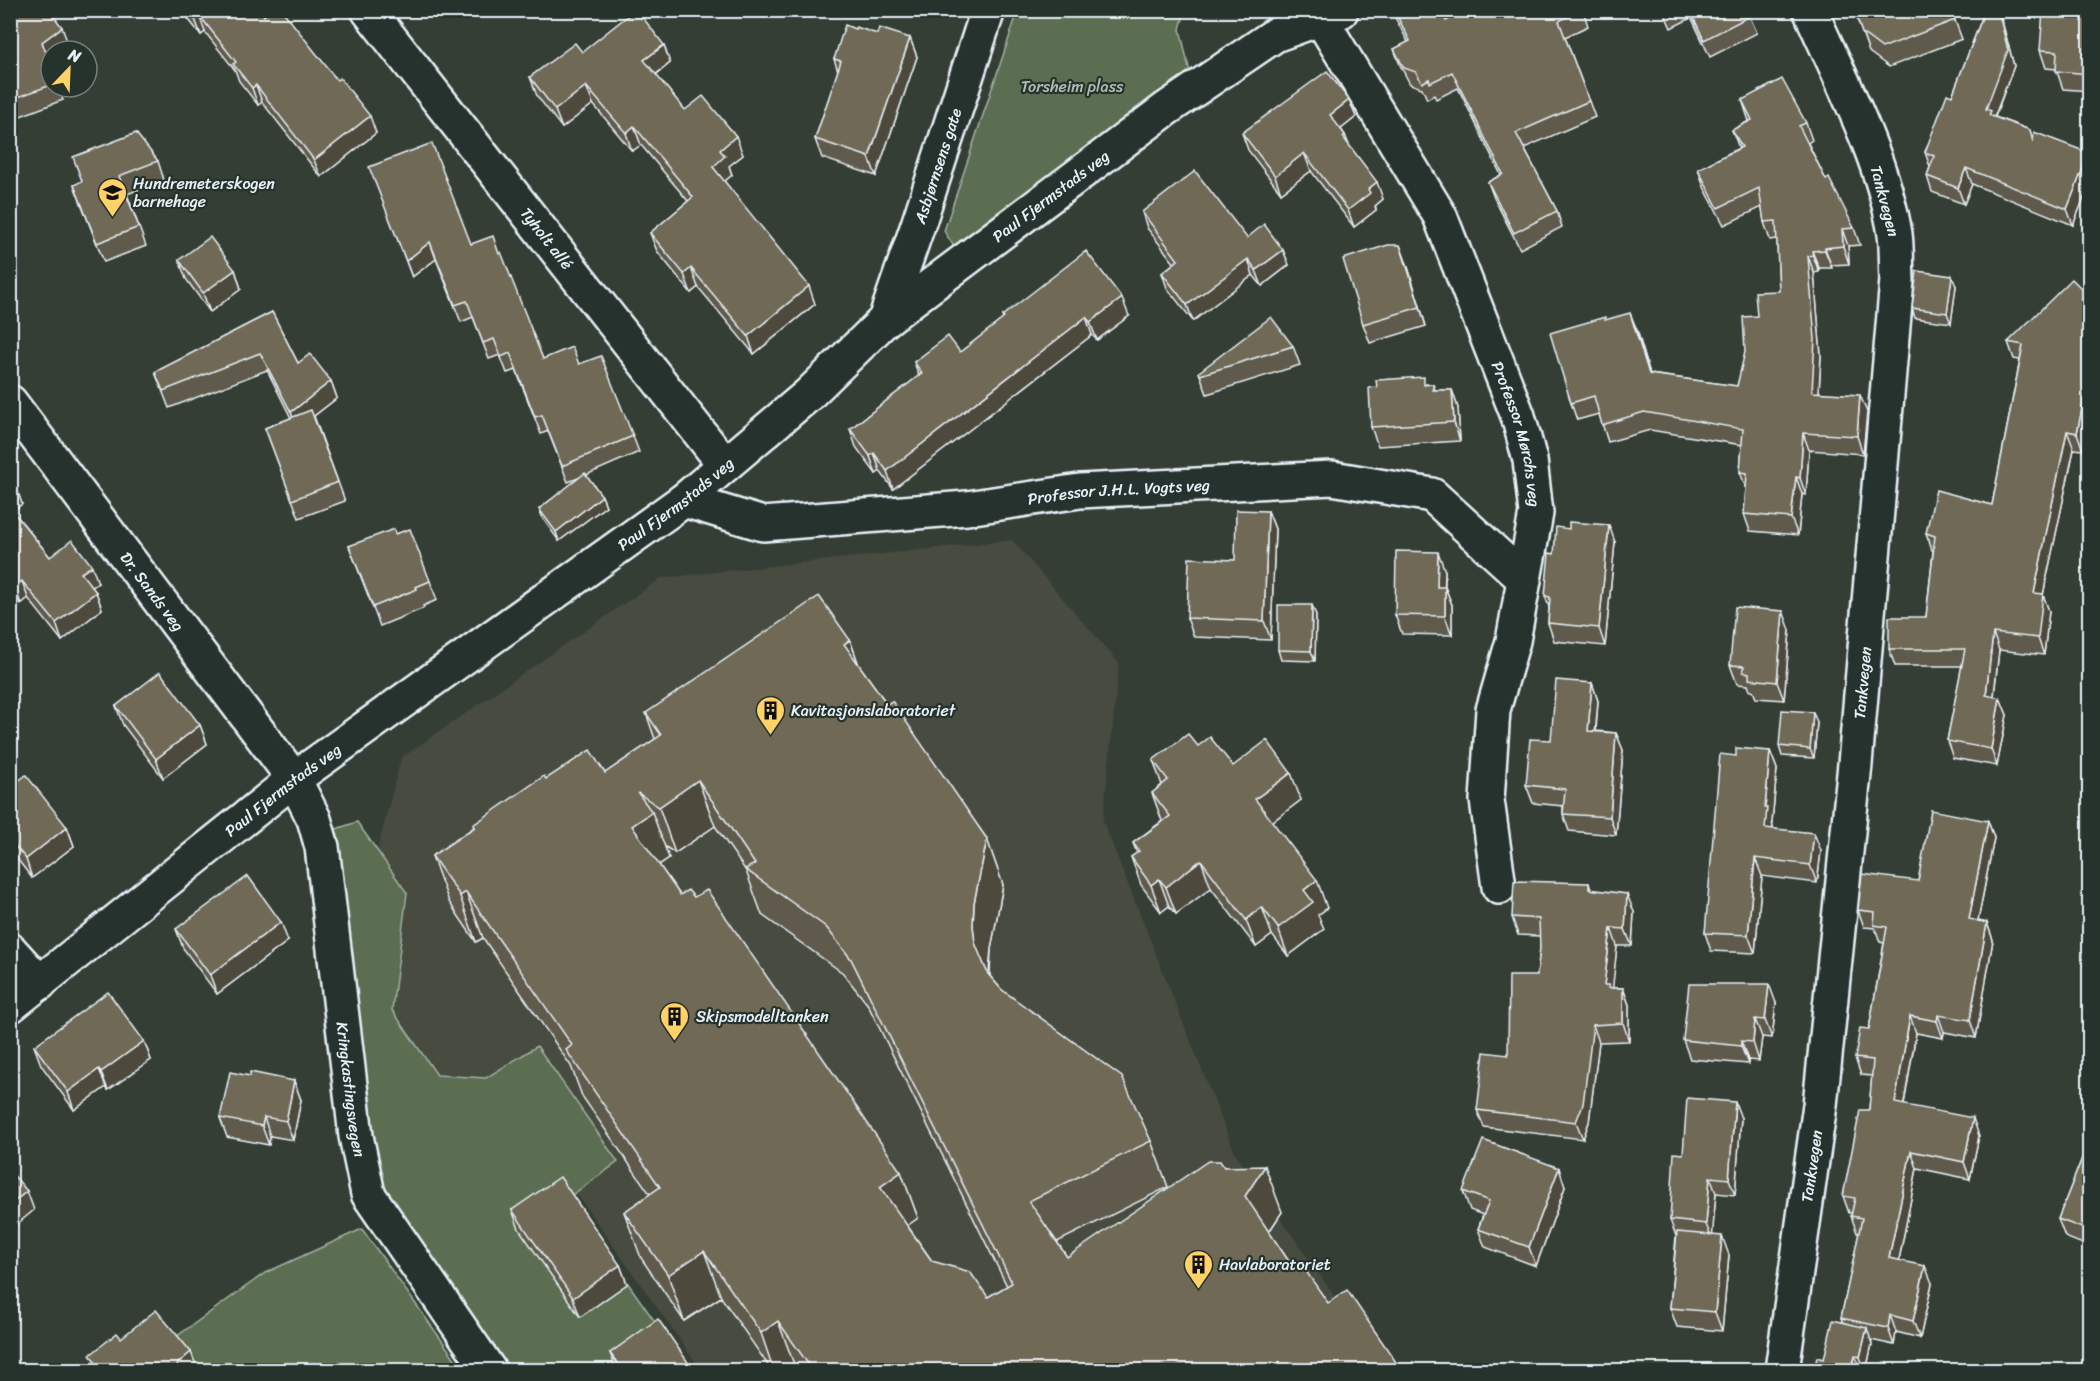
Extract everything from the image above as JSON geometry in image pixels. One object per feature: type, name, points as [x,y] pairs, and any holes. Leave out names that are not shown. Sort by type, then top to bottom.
[{"type":"street","name":"Tyholt allé","points":[[368,10],[725,465]]},
{"type":"street","name":"Asbjørnsens gate","points":[[885,320],[988,10]]},
{"type":"street","name":"Tankvegen","points":[[1782,1371],[1820,1105],[1855,764],[1897,280],[1895,236],[1882,180],[1849,95],[1809,10]]},
{"type":"street","name":"Paul Fjermstads veg","points":[[10,1006],[294,779],[684,500],[808,395],[885,320],[1184,96],[1275,35],[1332,15]]},
{"type":"street","name":"Professor Mørchs veg","points":[[1332,15],[1440,216],[1518,416],[1530,460],[1536,513],[1513,641],[1493,710],[1488,800],[1499,887]]},
{"type":"street","name":"Dr. Sands veg","points":[[10,402],[294,779]]},
{"type":"street","name":"Professor J.H.L. Vogts veg","points":[[684,500],[763,524],[945,511],[1080,491],[1332,478],[1432,495],[1524,579]]},
{"type":"street","name":"Kringkastingsvegen","points":[[294,779],[314,819],[322,847],[356,1136],[368,1194],[489,1371]]},
{"type":"street","points":[[10,950],[40,983]]},
{"type":"shaded area","points":[[1012,540],[1119,663],[1103,821],[1235,1153],[1386,1370],[701,1370],[557,1166],[398,1159],[372,871],[401,758],[661,578]]},
{"type":"green space","name":"Torsheim plass","points":[[1018,11],[1185,11],[1180,29],[1194,90],[963,261],[944,231]]},
{"type":"green space","points":[[357,822],[407,893],[392,1010],[437,1075],[486,1078],[537,1046],[618,1162],[568,1198],[689,1370],[511,1370],[385,1193],[371,1132],[336,829]]},
{"type":"green space","points":[[362,1229],[463,1370],[198,1370],[173,1339],[265,1273]]},
{"type":"building","points":[[10,10],[49,10],[62,27],[46,39],[39,39],[39,89],[10,100]]},
{"type":"building","points":[[189,10],[260,10],[264,16],[271,10],[282,10],[337,80],[340,78],[370,116],[314,160],[256,85],[252,88],[233,64],[236,62],[199,15],[195,19]]},
{"type":"building","points":[[635,10],[664,45],[644,60],[685,110],[703,96],[736,136],[720,150],[725,156],[713,167],[809,286],[748,336],[691,268],[684,274],[650,233],[693,197],[634,126],[626,133],[586,86],[555,110],[530,77],[575,43],[582,52]]},
{"type":"building","points":[[1394,10],[1441,10],[1446,21],[1466,10],[1581,10],[1559,21],[1589,101],[1516,133],[1557,211],[1514,233],[1488,182],[1503,174],[1452,72],[1430,83],[1429,79],[1422,83],[1416,72],[1404,68],[1394,49],[1410,41]]},
{"type":"building","points":[[1690,10],[1747,10],[1750,16],[1704,40]]},
{"type":"building","points":[[1855,10],[1951,10],[1955,20],[1882,48],[1862,33]]},
{"type":"building","points":[[1985,10],[1998,10],[2008,50],[1986,109],[1991,111],[1989,115],[2030,130],[2033,142],[2034,132],[2089,153],[2067,209],[1966,168],[1958,188],[1927,176],[1934,156],[1925,152],[1947,94],[1952,96]]},
{"type":"building","points":[[2043,10],[2090,10],[2090,74],[2056,71],[2057,51],[2040,50]]},
{"type":"building","points":[[845,25],[877,34],[879,28],[910,38],[869,157],[815,139],[841,61],[834,59]]},
{"type":"building","points":[[1327,71],[1349,100],[1330,115],[1345,135],[1343,137],[1377,182],[1368,189],[1370,193],[1348,210],[1304,153],[1275,176],[1242,133]]},
{"type":"building","points":[[1782,79],[1806,123],[1799,126],[1826,180],[1829,178],[1854,228],[1842,229],[1843,246],[1812,251],[1813,255],[1808,256],[1815,339],[1812,392],[1860,395],[1857,436],[1803,433],[1800,478],[1796,477],[1791,518],[1744,514],[1747,473],[1740,472],[1743,429],[1644,412],[1602,425],[1594,396],[1571,403],[1550,333],[1605,317],[1605,320],[1630,313],[1649,374],[1737,386],[1745,352],[1743,317],[1757,316],[1755,292],[1779,291],[1776,221],[1764,222],[1759,188],[1718,208],[1698,169],[1742,147],[1732,130],[1752,120],[1742,100]]},
{"type":"building","points":[[136,133],[158,161],[119,176],[139,227],[97,243],[74,185],[82,181],[73,157]]},
{"type":"building","points":[[432,143],[471,244],[493,236],[543,359],[572,347],[579,364],[601,356],[633,436],[562,466],[542,415],[535,417],[510,353],[501,357],[494,339],[483,343],[467,301],[455,305],[430,242],[406,261],[369,167]]},
{"type":"building","points":[[1195,171],[1247,238],[1264,224],[1283,250],[1256,270],[1248,259],[1187,305],[1162,273],[1178,260],[1142,212]]},
{"type":"building","points":[[210,237],[235,270],[203,293],[179,260]]},
{"type":"building","points":[[1388,245],[1400,245],[1420,307],[1363,324],[1343,259]]},
{"type":"building","points":[[1086,251],[1122,298],[1090,322],[1086,317],[887,471],[874,453],[870,456],[850,429],[922,373],[914,362],[948,336],[960,352],[1004,318],[1002,316]]},
{"type":"building","points":[[1917,271],[1952,276],[1947,313],[1912,308]]},
{"type":"building","points":[[2072,279],[2090,297],[2090,369],[2077,433],[2067,431],[2034,593],[2043,594],[2038,638],[1993,633],[1986,695],[2000,698],[1991,749],[1947,741],[1965,649],[1889,649],[1889,617],[1926,617],[1935,536],[1926,533],[1936,490],[1992,505],[2023,345],[2008,342]]},
{"type":"building","points":[[272,312],[298,363],[310,354],[331,381],[291,412],[260,353],[163,391],[155,372]]},
{"type":"building","points":[[1271,317],[1293,346],[1200,375],[1199,372]]},
{"type":"building","points":[[1424,377],[1424,385],[1433,384],[1433,390],[1452,390],[1454,422],[1371,427],[1369,388],[1377,387],[1376,380]]},
{"type":"building","points":[[311,410],[338,482],[292,500],[265,428]]},
{"type":"building","points":[[585,473],[602,496],[556,532],[539,509]]},
{"type":"building","points":[[10,480],[16,487],[10,491]]},
{"type":"building","points":[[10,508],[50,557],[72,540],[92,566],[81,573],[96,592],[56,623],[22,581],[15,587],[10,581]]},
{"type":"building","points":[[1236,510],[1268,511],[1264,621],[1187,618],[1189,558],[1235,560]]},
{"type":"building","points":[[1569,522],[1609,525],[1599,628],[1548,623],[1550,597],[1545,596],[1549,553],[1554,554],[1556,527],[1569,529]]},
{"type":"building","points":[[394,529],[395,534],[410,529],[430,581],[416,587],[417,589],[373,607],[349,546]]},
{"type":"building","points":[[1396,551],[1438,552],[1437,587],[1445,587],[1445,616],[1395,615]]},
{"type":"building","points":[[819,596],[850,640],[844,644],[887,704],[892,701],[987,839],[974,903],[973,926],[975,943],[988,974],[1001,989],[1122,1077],[1151,1141],[1029,1201],[1067,1257],[1208,1161],[1220,1161],[1224,1167],[1265,1166],[1245,1196],[1292,1266],[1299,1261],[1328,1303],[1347,1290],[1402,1371],[813,1371],[778,1321],[761,1333],[704,1251],[668,1275],[624,1212],[660,1187],[566,1050],[572,1045],[466,892],[460,896],[432,856],[544,776],[546,779],[590,750],[605,773],[661,735],[646,713]],"holes":[[[698,780],[755,864],[745,869],[826,927],[851,959],[1012,1283],[988,1297],[970,1272],[932,1261],[880,1187],[901,1172],[707,890],[694,897],[688,890],[680,895],[632,826],[652,812],[638,793],[659,807]]]},
{"type":"building","points":[[1278,605],[1312,605],[1311,651],[1278,650]]},
{"type":"building","points":[[1735,607],[1783,611],[1777,682],[1749,679],[1749,673],[1743,672],[1744,666],[1730,665]]},
{"type":"building","points":[[160,672],[200,725],[156,759],[116,706]]},
{"type":"building","points":[[1556,680],[1592,683],[1588,731],[1616,733],[1610,817],[1563,814],[1565,789],[1526,785],[1530,739],[1551,740]]},
{"type":"building","points":[[1782,710],[1813,712],[1810,749],[1779,746]]},
{"type":"building","points":[[1188,734],[1198,746],[1210,737],[1233,766],[1267,740],[1291,773],[1255,799],[1317,880],[1304,890],[1313,902],[1278,928],[1262,907],[1246,920],[1201,860],[1166,887],[1159,879],[1151,885],[1131,857],[1139,851],[1133,843],[1170,816],[1152,793],[1168,780],[1153,760]]},
{"type":"building","points":[[1736,748],[1770,751],[1765,828],[1814,833],[1810,865],[1755,858],[1748,935],[1705,933],[1720,754],[1736,756]]},
{"type":"building","points":[[10,773],[17,782],[26,775],[67,827],[26,859],[10,840]]},
{"type":"building","points":[[1931,810],[1988,821],[1969,919],[1987,923],[1970,1020],[1938,1015],[1937,1021],[1910,1016],[1895,1103],[1973,1118],[1964,1162],[1911,1151],[1889,1258],[1925,1266],[1913,1321],[1890,1315],[1888,1328],[1841,1318],[1862,1218],[1851,1216],[1855,1198],[1843,1196],[1860,1110],[1869,1110],[1873,1060],[1855,1058],[1860,1028],[1869,1029],[1887,927],[1874,925],[1875,912],[1858,910],[1862,874],[1918,881]]},
{"type":"building","points":[[248,876],[281,922],[210,975],[176,929]]},
{"type":"building","points":[[1514,881],[1589,883],[1589,889],[1627,894],[1625,929],[1611,928],[1604,985],[1609,985],[1608,988],[1623,988],[1623,1023],[1593,1025],[1583,1104],[1576,1122],[1477,1110],[1484,1052],[1508,1055],[1509,976],[1537,976],[1540,948],[1539,919],[1512,917]]},
{"type":"building","points":[[1689,984],[1769,984],[1765,1020],[1755,1019],[1753,1042],[1741,1041],[1741,1046],[1683,1040]]},
{"type":"building","points":[[108,992],[144,1041],[101,1072],[99,1069],[68,1092],[34,1046]]},
{"type":"building","points":[[230,1072],[250,1076],[250,1072],[294,1081],[286,1121],[264,1117],[262,1126],[220,1118]]},
{"type":"building","points":[[1687,1098],[1735,1102],[1729,1179],[1710,1177],[1706,1224],[1670,1220],[1674,1153],[1683,1154]]},
{"type":"building","points":[[2090,1138],[2090,1231],[2058,1219]]},
{"type":"building","points":[[1483,1140],[1559,1168],[1529,1247],[1478,1229],[1489,1201],[1463,1191]]},
{"type":"building","points":[[10,1171],[27,1191],[10,1205]]},
{"type":"building","points":[[560,1177],[620,1265],[573,1298],[512,1210]]},
{"type":"building","points":[[1677,1232],[1722,1236],[1715,1312],[1670,1308]]},
{"type":"building","points":[[156,1310],[191,1352],[177,1364],[182,1371],[83,1371],[95,1361],[90,1355],[117,1333],[121,1338]]},
{"type":"building","points":[[658,1319],[694,1371],[623,1371],[610,1353]]},
{"type":"building","points":[[1833,1320],[1867,1328],[1860,1357],[1855,1355],[1851,1371],[1814,1371],[1817,1357],[1824,1359]]},
{"type":"place","name":"Hundremeterskogen barnehage","points":[[112,218]]},
{"type":"place","name":"Kavitasjonslaboratoriet","points":[[770,736]]},
{"type":"place","name":"Skipsmodelltanken","points":[[675,1042]]},
{"type":"place","name":"Havlaboratoriet","points":[[1198,1290]]}]
